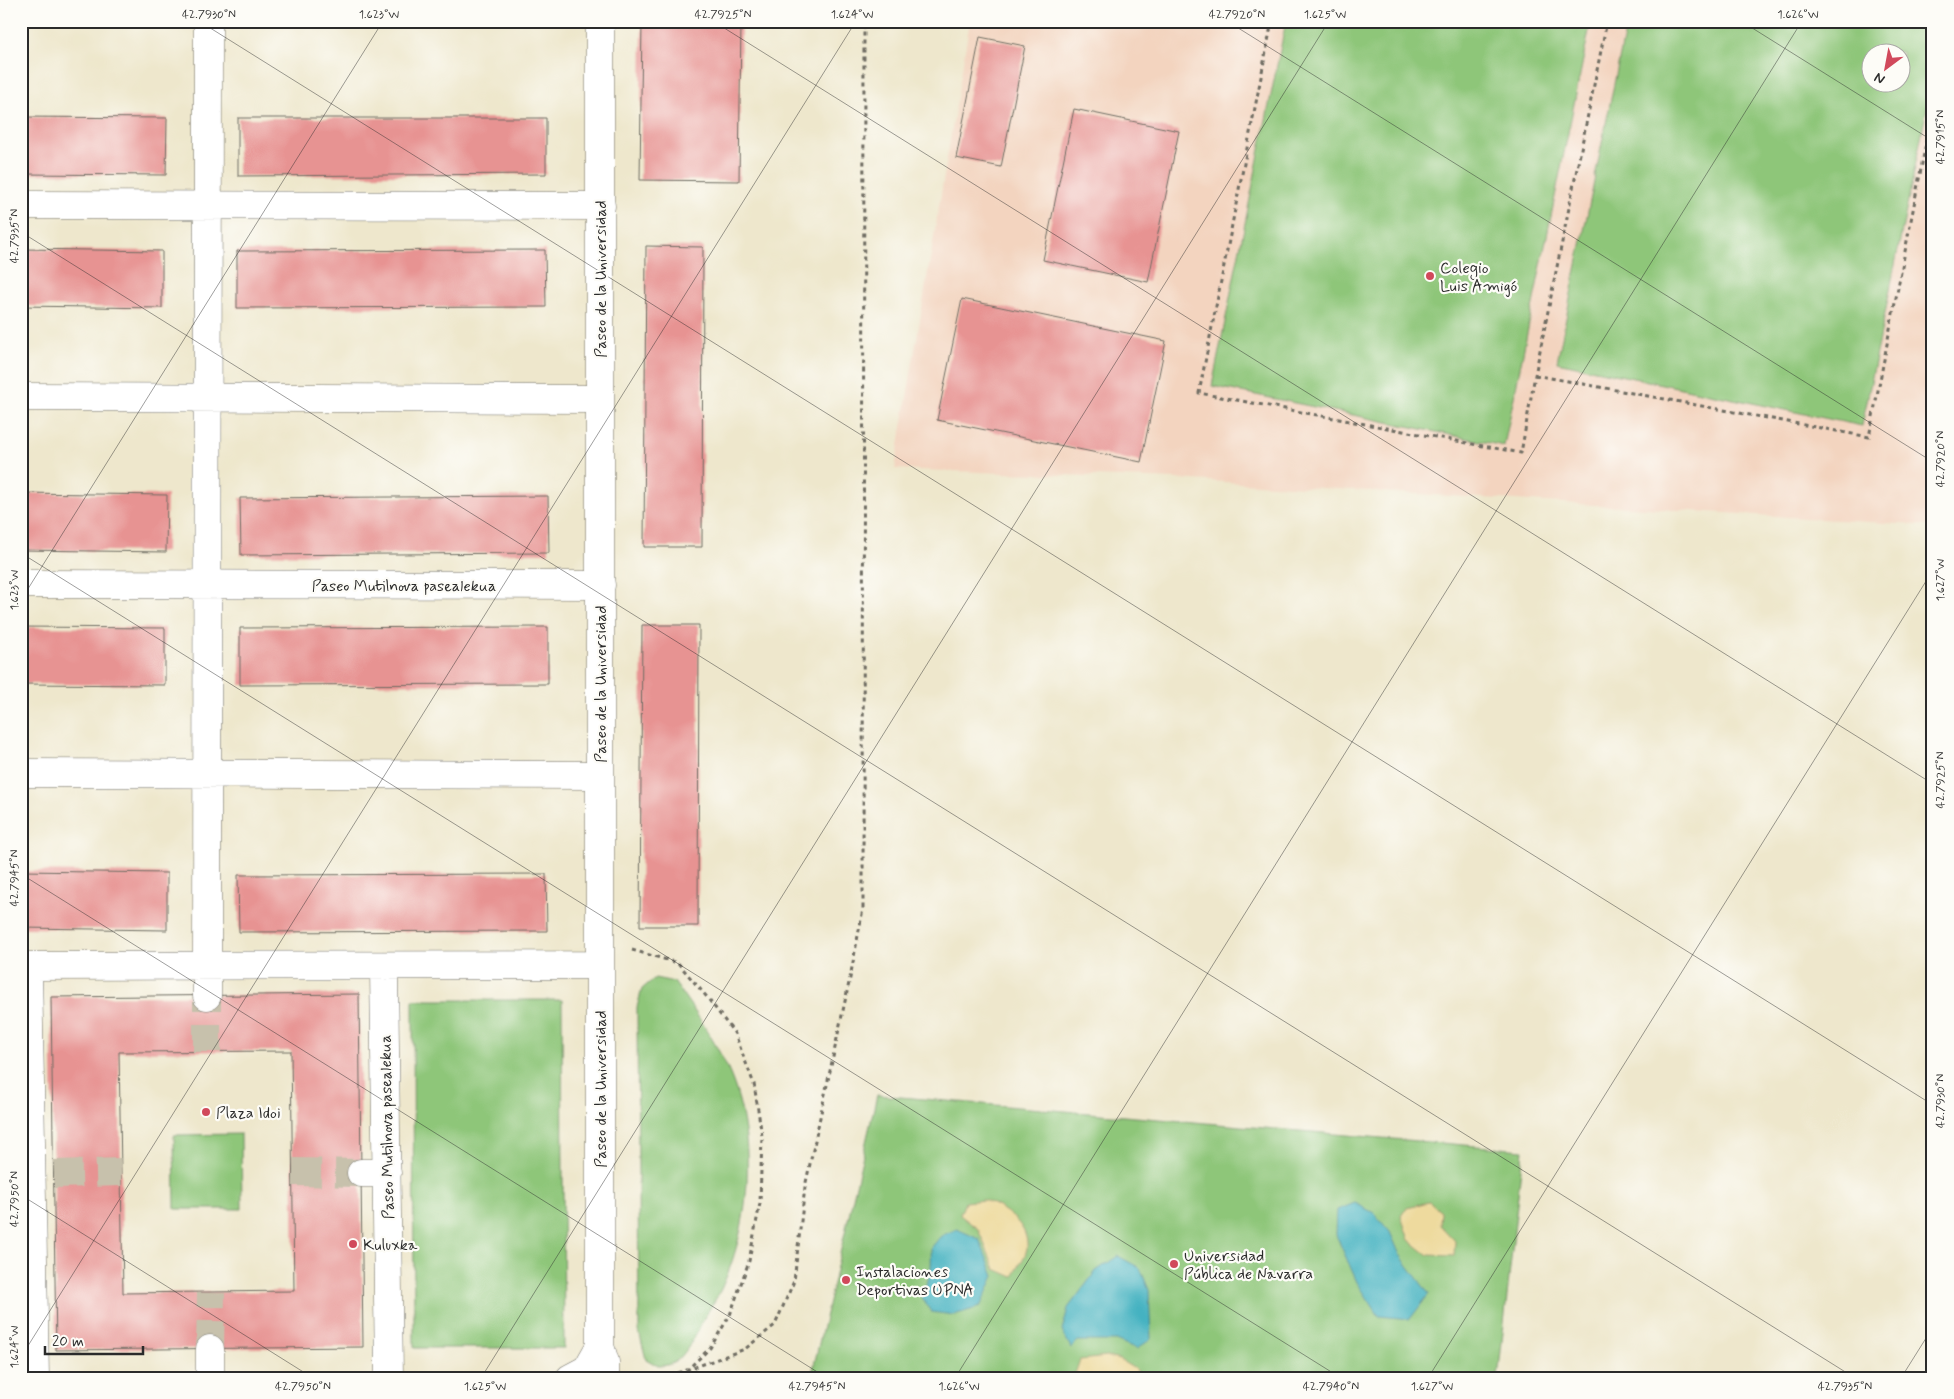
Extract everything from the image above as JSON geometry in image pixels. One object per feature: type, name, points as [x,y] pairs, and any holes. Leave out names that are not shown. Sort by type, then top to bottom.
[{"type":"street","points":[[207,996],[208,398],[195,205],[208,21]]},
{"type":"street","name":"Paseo de la Universidad","points":[[600,21],[600,1346],[605,1362],[605,1378]]},
{"type":"street","points":[[21,205],[601,206]]},
{"type":"street","points":[[21,397],[600,399]]},
{"type":"street","name":"Paseo Mutilnova pasealekua","points":[[21,584],[601,586]]},
{"type":"street","points":[[21,773],[600,774]]},
{"type":"street","points":[[35,1378],[42,1175],[24,966],[600,965]]},
{"type":"street","name":"Paseo Mutilnova pasealekua","points":[[384,966],[374,1173],[389,1378]]},
{"type":"street","points":[[570,1378],[586,1369],[600,1346]]},
{"type":"street","points":[[210,1349],[210,1378]]},
{"type":"path","points":[[663,1378],[745,1349],[775,1325],[794,1281],[805,1187],[863,909],[864,21]]},
{"type":"path","points":[[1272,21],[1199,393],[1521,453],[1534,376],[1607,21]]},
{"type":"path","points":[[1534,376],[1869,437],[1933,107]]},
{"type":"path","points":[[632,950],[678,963],[735,1034],[754,1084],[762,1136],[760,1203],[749,1261],[730,1315],[710,1348],[687,1370]]},
{"type":"path","points":[[687,1370],[690,1378]]},
{"type":"shaded area","name":"Colegio Luis Amigó","points":[[970,21],[1933,21],[1933,526],[1176,479],[895,469]]},
{"type":"green space","points":[[1286,21],[1591,21],[1504,446],[1212,386]]},
{"type":"green space","points":[[1627,21],[1933,21],[1933,79],[1862,426],[1557,362]]},
{"type":"green space","points":[[655,978],[674,982],[715,1043],[736,1091],[747,1147],[745,1205],[740,1234],[722,1287],[683,1354],[673,1363],[658,1366],[646,1359],[639,1332],[637,1007],[642,989]]},
{"type":"green space","points":[[413,1000],[562,1000],[564,1348],[414,1348]]},
{"type":"green space","name":"Universidad Pública de Navarra","points":[[877,1095],[1523,1150],[1498,1378],[811,1378]]},
{"type":"green space","points":[[241,1134],[242,1209],[175,1209],[174,1135]]},
{"type":"sand","points":[[984,1200],[1006,1212],[1024,1231],[1027,1239],[1027,1248],[1013,1277],[995,1269],[978,1229],[960,1215],[965,1202]]},
{"type":"sand","points":[[1429,1202],[1441,1212],[1440,1225],[1455,1241],[1454,1256],[1428,1255],[1409,1240],[1401,1216],[1407,1207]]},
{"type":"sand","points":[[1107,1357],[1120,1360],[1138,1371],[1133,1378],[1074,1377],[1080,1360]]},
{"type":"water","points":[[1355,1203],[1374,1213],[1390,1232],[1400,1255],[1429,1294],[1410,1319],[1379,1316],[1357,1282],[1336,1235],[1337,1210]]},
{"type":"water","points":[[957,1229],[979,1239],[994,1276],[980,1307],[954,1315],[931,1312],[921,1296],[930,1273],[931,1248],[941,1236]]},
{"type":"water","points":[[1118,1256],[1140,1268],[1149,1290],[1151,1339],[1137,1349],[1118,1341],[1078,1341],[1071,1348],[1062,1331],[1068,1308],[1096,1271]]},
{"type":"building","points":[[642,21],[741,21],[739,181],[640,180]]},
{"type":"building","points":[[980,37],[1025,46],[1001,167],[956,158]]},
{"type":"building","points":[[1074,109],[1179,131],[1148,282],[1043,260]]},
{"type":"building","points":[[21,117],[167,118],[166,175],[21,174]]},
{"type":"building","points":[[238,118],[546,118],[546,174],[238,176]]},
{"type":"building","points":[[646,246],[703,247],[702,547],[644,547]]},
{"type":"building","points":[[21,249],[162,251],[162,308],[21,306]]},
{"type":"building","points":[[545,250],[546,307],[237,308],[237,251]]},
{"type":"building","points":[[962,299],[1166,341],[1141,462],[937,420]]},
{"type":"building","points":[[21,493],[167,495],[166,552],[21,550]]},
{"type":"building","points":[[548,496],[549,553],[241,555],[240,498]]},
{"type":"building","points":[[642,625],[699,625],[698,926],[640,926]]},
{"type":"building","points":[[21,627],[165,628],[165,685],[21,684]]},
{"type":"building","points":[[548,627],[548,684],[240,685],[240,628]]},
{"type":"building","points":[[21,871],[167,873],[167,930],[21,928]]},
{"type":"building","points":[[546,874],[547,931],[239,932],[238,875]]},
{"type":"building","points":[[359,994],[363,1347],[56,1350],[51,997]],"holes":[[[291,1051],[294,1291],[123,1293],[119,1052]]]},
{"type":"tunnel","points":[[207,996],[207,1052]]},
{"type":"tunnel","points":[[54,1174],[121,1172]]},
{"type":"tunnel","points":[[293,1172],[361,1173]]},
{"type":"tunnel","points":[[210,1349],[211,1293]]},
{"type":"place","name":"Colegio Luis Amigó","points":[[1430,276]]},
{"type":"place","name":"Plaza Idoi","points":[[206,1112]]},
{"type":"place","name":"Kuluxka","points":[[353,1244]]},
{"type":"place","name":"Universidad Pública de Navarra","points":[[1174,1264]]},
{"type":"place","name":"Instalaciones Deportivas UPNA","points":[[846,1280]]}]
